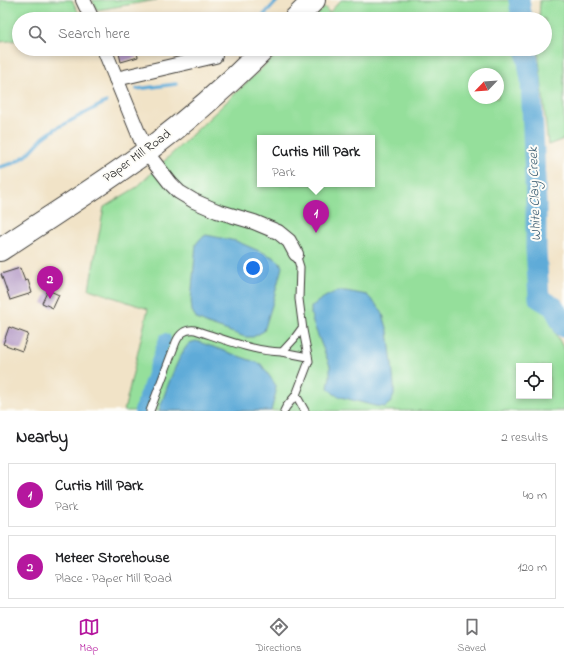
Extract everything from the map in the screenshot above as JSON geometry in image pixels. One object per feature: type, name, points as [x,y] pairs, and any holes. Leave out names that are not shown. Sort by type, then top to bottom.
[{"type":"main road","points":[[302,12],[314,0]]},
{"type":"main road","name":"Paper Mill Road","points":[[0,250],[146,152],[209,101],[257,56]]},
{"type":"street","points":[[83,0],[89,12]]},
{"type":"street","points":[[107,56],[146,152],[171,184],[188,198],[217,211],[254,222],[278,232],[289,241],[296,254]]},
{"type":"street","points":[[116,79],[215,56]]},
{"type":"lane","points":[[284,411],[296,395],[309,361],[302,328],[299,299],[300,267],[296,254]]},
{"type":"lane","points":[[282,352],[302,328]]},
{"type":"lane","points":[[150,411],[179,335],[190,329],[249,348],[308,357]]},
{"type":"lane","points":[[296,395],[305,411]]},
{"type":"green space","points":[[0,0],[72,0],[78,12],[12,12],[12,41],[0,42]]},
{"type":"green space","points":[[92,0],[157,0],[97,10]]},
{"type":"green space","points":[[341,0],[510,0],[517,12],[330,12]]},
{"type":"green space","points":[[540,0],[564,0],[564,139],[548,145],[539,56],[552,56],[552,12],[539,12]]},
{"type":"green space","points":[[325,7],[328,12],[320,12]]},
{"type":"green space","points":[[275,56],[526,56],[531,199],[535,240],[542,286],[552,326],[564,349],[564,411],[124,411],[148,309],[89,289],[104,207],[137,187]]},
{"type":"water","points":[[206,235],[236,241],[273,257],[280,262],[282,267],[264,331],[253,337],[245,337],[208,324],[197,319],[192,311],[191,300],[196,244]]},
{"type":"water","points":[[338,291],[367,295],[382,311],[388,331],[394,385],[394,395],[391,402],[385,407],[375,406],[341,397],[334,394],[328,388],[330,366],[313,323],[311,307],[323,298]]},
{"type":"water","points":[[196,341],[261,364],[275,384],[276,392],[271,411],[159,411],[172,374],[182,354],[190,343]]},
{"type":"building","points":[[120,56],[138,56],[138,57],[121,62]]},
{"type":"building","points":[[20,268],[25,281],[28,280],[32,293],[10,300],[1,274]]},
{"type":"building","points":[[48,290],[59,295],[53,308],[42,303]]},
{"type":"building","points":[[9,327],[28,334],[22,351],[3,344]]},
{"type":"waterway","points":[[267,12],[278,0]]},
{"type":"waterway","name":"White Clay Creek","points":[[519,0],[521,12]]},
{"type":"waterway","name":"White Clay Creek","points":[[527,56],[531,80],[536,204],[536,249],[539,298],[554,307],[564,327]]},
{"type":"waterway","points":[[137,89],[176,84]]},
{"type":"waterway","points":[[0,167],[14,163],[27,155],[43,138],[55,129],[106,102]]},
{"type":"waterway","points":[[140,411],[165,339]]},
{"type":"place","name":"Curtis Mill Park","points":[[316,233]]},
{"type":"place","name":"Meteer Storehouse","points":[[50,299]]}]
